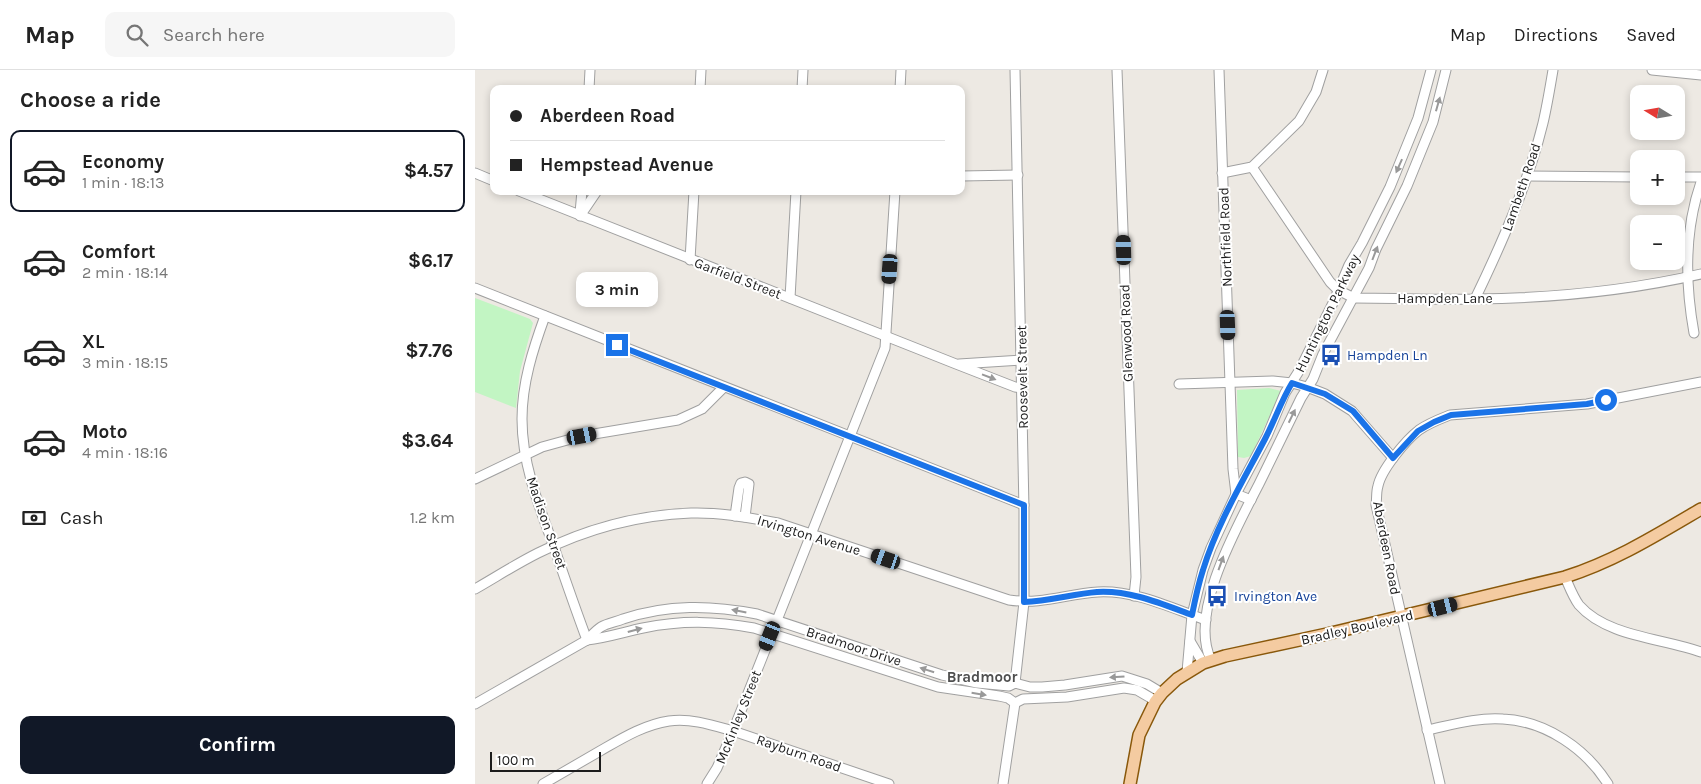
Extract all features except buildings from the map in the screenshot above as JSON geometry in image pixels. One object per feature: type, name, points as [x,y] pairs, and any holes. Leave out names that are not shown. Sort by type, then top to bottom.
[{"type":"main road","name":"Bradley Boulevard","points":[[1130,784],[1139,735],[1159,697],[1187,672],[1207,662],[1401,617],[1585,571],[1623,555],[1701,509]]},
{"type":"street","points":[[589,85],[590,70]]},
{"type":"street","points":[[700,85],[701,70]]},
{"type":"street","points":[[802,85],[803,70]]},
{"type":"street","points":[[900,85],[901,70]]},
{"type":"street","name":"Roosevelt Street","points":[[1015,70],[1024,505],[1024,602],[1015,685]]},
{"type":"street","name":"Glenwood Road","points":[[1117,70],[1136,577],[1134,596]]},
{"type":"street","name":"Northfield Road","points":[[1219,70],[1235,494]]},
{"type":"street","points":[[1222,173],[1252,167],[1299,122],[1316,92],[1323,70]]},
{"type":"street","name":"Huntington Parkway","points":[[1187,672],[1192,615],[1203,570],[1235,494],[1267,436],[1281,401],[1299,371],[1339,290],[1349,265],[1390,187],[1407,148],[1431,70]]},
{"type":"street","name":"Huntington Parkway","points":[[1207,662],[1206,620],[1224,554],[1307,387],[1316,374],[1333,333],[1354,298],[1419,158],[1433,122],[1446,70]]},
{"type":"street","name":"Lambeth Road","points":[[1475,299],[1500,247],[1527,176],[1543,123],[1553,70]]},
{"type":"street","points":[[1653,70],[1701,75]]},
{"type":"street","name":"Hampden Lane","points":[[1252,167],[1330,282],[1339,290],[1354,298],[1475,299],[1595,293],[1701,274]]},
{"type":"street","points":[[475,173],[490,179]]},
{"type":"street","points":[[965,176],[1018,175]]},
{"type":"street","points":[[1527,176],[1630,177]]},
{"type":"street","points":[[1685,177],[1701,178]]},
{"type":"street","points":[[1694,333],[1688,299],[1687,277],[1690,227],[1701,182]]},
{"type":"street","name":"Garfield Street","points":[[529,195],[690,260],[1015,387],[1022,388]]},
{"type":"street","points":[[580,216],[582,195]]},
{"type":"street","points":[[580,216],[594,195]]},
{"type":"street","points":[[690,260],[694,195]]},
{"type":"street","points":[[789,298],[796,195]]},
{"type":"street","name":"McKinley Street","points":[[707,784],[717,768],[733,731],[775,621],[885,348],[895,195]]},
{"type":"street","points":[[475,288],[1024,505]]},
{"type":"street","name":"Madison Street","points":[[545,316],[532,353],[525,386],[522,420],[526,454],[531,485],[587,640]]},
{"type":"street","name":"Garfield Street","points":[[956,364],[1021,360]]},
{"type":"street","points":[[1179,384],[1273,381],[1307,387],[1325,394],[1353,411],[1393,458]]},
{"type":"street","name":"Aberdeen Road","points":[[1440,784],[1376,505],[1378,485],[1382,473],[1418,431],[1451,415],[1587,404],[1701,382]]},
{"type":"street","points":[[475,479],[542,447],[582,436],[678,420],[702,409],[724,388]]},
{"type":"street","points":[[735,516],[739,488],[741,483],[745,482],[749,484],[745,517]]},
{"type":"street","points":[[1235,494],[1251,500]]},
{"type":"street","name":"Irvington Avenue","points":[[475,589],[536,554],[598,528],[646,517],[693,513],[745,517],[778,523],[1009,600],[1041,602],[1070,595],[1115,592],[1134,596],[1206,620]]},
{"type":"street","points":[[1565,577],[1578,604],[1604,624],[1701,652]]},
{"type":"street","name":"Bradmoor Drive","points":[[475,704],[587,640],[601,627],[639,614],[680,608],[726,608],[757,614],[942,675],[977,683],[1031,687],[1065,685],[1122,676],[1147,684],[1159,697]]},
{"type":"street","name":"Bradmoor Drive","points":[[587,640],[606,638],[642,628],[681,622],[703,621],[724,623],[754,628],[938,687],[1015,700],[1067,697],[1124,688],[1159,697]]},
{"type":"street","points":[[1190,641],[1207,662]]},
{"type":"street","points":[[1003,784],[1015,700],[1025,690],[1015,685],[1006,692],[1015,700]]},
{"type":"street","points":[[1427,730],[1491,719],[1505,719],[1526,723],[1559,736],[1581,752],[1601,773],[1608,784]]},
{"type":"street","name":"Rayburn Road","points":[[543,784],[629,735],[650,725],[670,721],[688,721],[733,731],[889,784]]},
{"type":"green space","points":[[475,298],[530,319],[533,323],[520,371],[516,408],[475,392]]},
{"type":"green space","points":[[1269,388],[1281,391],[1251,456],[1238,457],[1237,390]]},
{"type":"place","name":"Hampden Ln","points":[[1331,355]]},
{"type":"place","name":"Irvington Ave","points":[[1217,596]]},
{"type":"district","name":"Bradmoor","points":[[982,677]]},
{"type":"route","points":[[617,345],[1024,505],[1024,602],[1041,602],[1070,595],[1115,592],[1153,601],[1192,615],[1203,570],[1211,548],[1235,494],[1267,436],[1281,401],[1292,383],[1325,394],[1353,411],[1393,458],[1418,431],[1451,415],[1587,404],[1606,400]]}]
